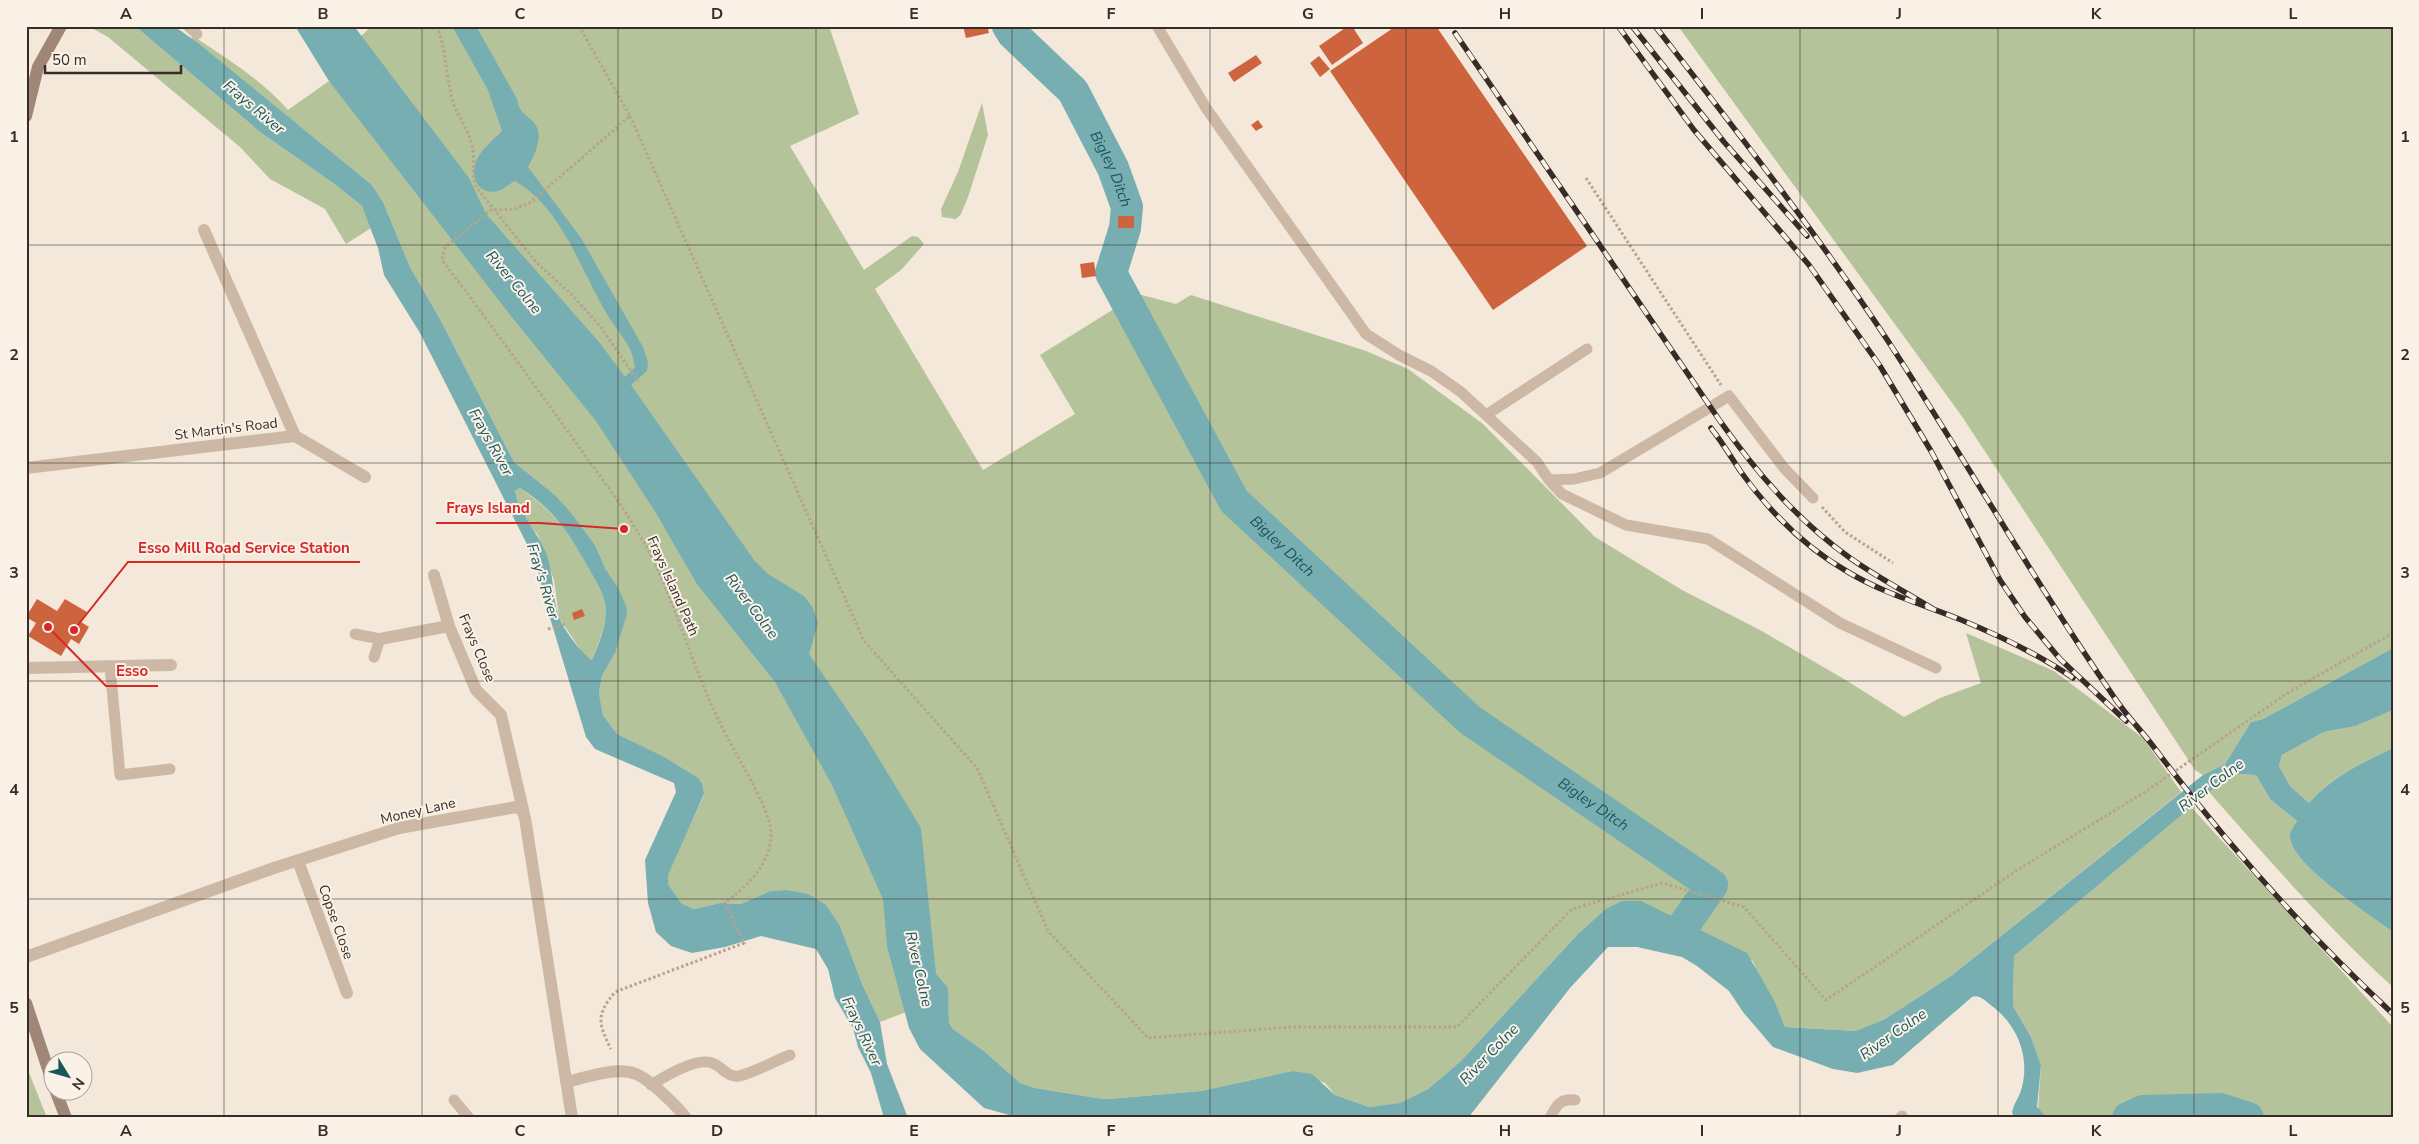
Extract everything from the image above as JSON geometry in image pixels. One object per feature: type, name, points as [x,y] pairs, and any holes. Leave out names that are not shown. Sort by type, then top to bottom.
[{"type":"street","points":[[26,116],[38,67],[61,26]]},
{"type":"street","name":"St Martin's Road","points":[[26,468],[295,436],[204,230]]},
{"type":"street","points":[[295,436],[365,477]]},
{"type":"street","name":"Frays Close","points":[[434,575],[449,626],[476,690],[501,715],[524,814]]},
{"type":"street","points":[[380,639],[449,626]]},
{"type":"street","points":[[26,668],[172,665]]},
{"type":"street","name":"Money Lane","points":[[26,957],[298,861],[398,828],[515,806],[524,814]]},
{"type":"street","points":[[524,814],[572,1118]]},
{"type":"street","name":"Copse Close","points":[[298,861],[347,993]]},
{"type":"street","points":[[26,1003],[42,1052]]},
{"type":"street","points":[[566,1082],[622,1068],[636,1074],[651,1085],[680,1109],[686,1118]]},
{"type":"street","points":[[60,1102],[66,1118]]},
{"type":"lane","points":[[1157,26],[1206,108],[1366,334],[1399,355],[1431,371],[1461,392],[1537,462],[1562,494],[1626,525],[1708,539],[1840,623],[1936,668]]},
{"type":"lane","points":[[1486,416],[1587,349]]},
{"type":"lane","points":[[1550,480],[1574,479],[1600,473],[1729,396],[1784,468],[1813,498]]},
{"type":"lane","points":[[355,634],[380,639],[374,657]]},
{"type":"lane","points":[[110,666],[120,775],[170,769]]},
{"type":"lane","points":[[651,1085],[674,1072],[703,1061],[713,1063],[725,1073],[738,1076],[790,1055]]},
{"type":"lane","points":[[1550,1118],[1558,1103],[1566,1099],[1575,1100]]},
{"type":"lane","points":[[454,1100],[469,1118]]},
{"type":"path","points":[[437,26],[446,56],[452,99],[468,129],[474,152],[472,179],[477,188],[536,262],[574,296],[600,326],[638,381]]},
{"type":"path","points":[[579,26],[630,116],[864,641],[977,768],[1048,931],[1148,1038],[1292,1027],[1457,1027],[1572,909],[1662,883],[1744,907],[1826,1000],[2022,867],[2145,792],[2289,692],[2393,633]]},
{"type":"path","points":[[493,210],[515,210],[531,202],[630,116]]},
{"type":"path","points":[[1586,178],[1729,396]]},
{"type":"path","name":"Frays Island Path","points":[[493,210],[445,247],[442,260],[494,329],[620,505],[651,556],[719,722],[760,799],[771,831],[769,848],[761,866],[746,887],[725,902],[744,943],[615,992],[602,1010],[600,1021],[602,1033],[611,1049]]},
{"type":"path","points":[[1813,498],[1845,532],[1893,563]]},
{"type":"path","points":[[548,629],[566,624]]},
{"type":"green space","points":[[88,26],[135,26],[260,132],[333,183],[362,206],[371,228],[346,244],[325,209],[270,179],[240,147],[108,37]]},
{"type":"green space","points":[[372,26],[829,26],[859,114],[790,146],[864,270],[912,236],[918,237],[924,244],[901,270],[875,289],[983,470],[1075,414],[1040,355],[1138,294],[1176,304],[1191,295],[1366,351],[1408,369],[1483,424],[1595,537],[1682,590],[1760,630],[1849,682],[1904,717],[1940,698],[1981,683],[1966,633],[2054,671],[2143,738],[2181,792],[1951,976],[1885,1019],[1857,1031],[1785,1027],[1775,1002],[1759,977],[1753,961],[1682,921],[1577,935],[1461,1061],[1428,1089],[1401,1103],[1369,1107],[1335,1095],[1325,1083],[1292,1071],[1201,1091],[1103,1099],[1035,1088],[1020,1083],[984,1051],[953,1029],[949,1023],[948,996],[880,1022],[863,986],[840,926],[786,890],[770,891],[741,904],[720,903],[694,909],[681,903],[668,884],[667,875],[704,795],[631,741],[617,734],[603,715],[599,693],[602,676],[615,653],[606,570],[595,545],[555,495],[514,462],[440,319],[410,267],[383,202],[372,185],[191,38],[193,36],[243,70],[267,89],[288,110],[329,81],[362,35]]},
{"type":"green space","points":[[1678,26],[2393,26],[2393,648],[2263,719],[2251,722],[2225,764],[2203,775],[2195,770],[1961,415]]},
{"type":"green space","points":[[982,103],[988,135],[968,197],[961,214],[956,219],[942,217],[941,209],[958,172]]},
{"type":"green space","points":[[520,488],[543,506],[560,524],[574,544],[601,591],[606,611],[602,633],[592,660],[584,655],[559,618],[554,580],[538,535],[522,515],[514,492]]},
{"type":"green space","points":[[2393,710],[2393,748],[2337,778],[2309,803],[2290,786],[2279,766],[2282,755],[2324,732],[2356,726]]},
{"type":"green space","points":[[2234,774],[2256,775],[2270,799],[2297,821],[2291,831],[2290,838],[2294,849],[2304,862],[2334,889],[2393,932],[2393,987],[2321,917],[2209,792]]},
{"type":"green space","points":[[2191,807],[2393,1027],[2393,1118],[2267,1118],[2222,1102],[2181,1096],[2141,1106],[2113,1118],[2047,1118],[2038,1110],[2041,1065],[2031,1037],[2013,1006],[2014,956]]},
{"type":"green space","points":[[26,1065],[47,1118],[26,1118]]},
{"type":"water","points":[[135,26],[174,26],[198,43],[372,185],[383,202],[410,267],[440,319],[514,462],[555,495],[571,513],[595,545],[606,570],[618,588],[626,606],[627,614],[615,653],[602,676],[599,693],[603,715],[617,734],[664,757],[698,778],[702,784],[704,794],[668,875],[668,884],[681,903],[694,909],[720,903],[741,904],[770,891],[786,890],[808,894],[826,905],[840,926],[863,986],[880,1022],[887,1064],[908,1118],[884,1118],[871,1073],[858,1047],[853,1028],[835,998],[828,969],[816,949],[761,936],[725,947],[692,953],[671,946],[656,932],[648,903],[645,860],[676,792],[674,783],[595,749],[586,737],[547,608],[536,562],[420,333],[384,275],[378,248],[362,206],[333,183],[260,132]],"holes":[[[520,488],[552,514],[568,534],[602,595],[606,611],[605,618],[602,633],[592,660],[578,647],[561,622],[555,601],[549,561],[538,537],[520,508],[515,491]]]},
{"type":"water","name":"River Colne","points":[[295,26],[354,26],[469,178],[486,214],[599,342],[625,377],[635,367],[631,352],[607,314],[558,223],[531,193],[515,181],[498,191],[491,192],[485,191],[477,184],[474,173],[476,161],[487,145],[502,131],[488,90],[452,26],[476,26],[517,99],[521,110],[538,129],[537,148],[528,167],[581,238],[643,347],[648,362],[647,371],[631,385],[754,560],[768,574],[804,596],[813,608],[818,623],[809,654],[865,736],[921,828],[936,974],[948,988],[949,1023],[953,1029],[984,1051],[1020,1083],[1035,1088],[1103,1099],[1201,1091],[1292,1071],[1312,1074],[1335,1095],[1369,1107],[1400,1103],[1428,1089],[1461,1061],[1577,935],[1606,909],[1622,901],[1641,901],[1747,953],[1775,1002],[1785,1027],[1856,1031],[1885,1019],[1951,976],[2203,775],[2225,764],[2251,722],[2263,719],[2393,648],[2393,710],[2356,726],[2324,732],[2282,755],[2279,766],[2290,786],[2309,803],[2327,785],[2359,765],[2393,748],[2393,932],[2334,889],[2304,862],[2294,849],[2290,838],[2291,831],[2297,821],[2270,799],[2256,775],[2234,774],[2209,792],[2014,956],[2013,1006],[2031,1037],[2041,1065],[2037,1107],[2047,1118],[2014,1118],[2012,1112],[2021,1090],[2024,1075],[2023,1053],[2015,1032],[2008,1022],[1980,997],[1972,997],[1893,1065],[1857,1073],[1833,1069],[1773,1047],[1743,1012],[1729,991],[1697,966],[1682,957],[1637,947],[1608,947],[1570,988],[1468,1118],[1020,1118],[984,1108],[920,1049],[909,1028],[887,946],[883,899],[832,785],[775,682],[697,584],[656,513],[596,421],[511,316],[329,81]]},
{"type":"water","points":[[2181,1096],[2222,1102],[2215,1118],[2157,1114],[2113,1118],[2159,1097]]},
{"type":"building","points":[[963,26],[987,26],[989,33],[966,38]]},
{"type":"building","points":[[1348,26],[1352,26],[1363,43],[1332,65],[1319,46]]},
{"type":"building","points":[[1396,26],[1436,26],[1587,246],[1493,310],[1330,71]]},
{"type":"building","points":[[1256,55],[1262,63],[1234,82],[1228,73]]},
{"type":"building","points":[[1319,56],[1330,69],[1320,77],[1310,63]]},
{"type":"building","points":[[1258,120],[1263,127],[1256,131],[1251,125]]},
{"type":"building","points":[[1118,216],[1134,216],[1134,228],[1118,228]]},
{"type":"building","points":[[1094,262],[1096,276],[1082,278],[1080,264]]},
{"type":"building","points":[[37,599],[57,611],[65,599],[87,612],[81,622],[89,627],[79,644],[71,639],[61,656],[28,636],[36,623],[26,617]]},
{"type":"building","points":[[582,609],[585,616],[574,620],[572,613]]},
{"type":"waterway","name":"Bigley Ditch","points":[[1008,26],[1013,34],[1073,91],[1113,168],[1127,207],[1125,228],[1111,273],[1234,501],[1470,720],[1712,885],[1675,938]]},
{"type":"waterway","name":"Bigley Ditch","points":[[2128,1118],[2143,1111],[2220,1109],[2248,1118]]},
{"type":"railway","points":[[1618,26],[1694,130],[1809,265],[1880,366],[1931,451],[2000,580],[2025,617],[2060,659],[2126,721]]},
{"type":"railway","points":[[1632,26],[1724,142],[1807,236]]},
{"type":"railway","points":[[1655,26],[1774,181],[1861,300],[1917,385],[2084,653],[2118,703],[2208,816],[2267,885],[2328,951],[2393,1014]]},
{"type":"railway","points":[[1455,33],[1720,421],[1748,459],[1795,512],[1831,543],[1871,572],[1935,610]]},
{"type":"railway","points":[[1711,428],[1741,472],[1764,501],[1789,528],[1832,562],[1875,586],[2003,638],[2073,678]]},
{"type":"place","name":"Frays Island","points":[[624,529]]},
{"type":"place","name":"Esso","points":[[48,627]]},
{"type":"place","name":"Esso Mill Road Service Station","points":[[74,630]]},
{"type":"water label","name":"Frays River","points":[[254,107]]},
{"type":"water label","name":"Frays River","points":[[491,442]]},
{"type":"water label","name":"Fray's River","points":[[543,581]]},
{"type":"water label","name":"Frays River","points":[[862,1031]]}]
